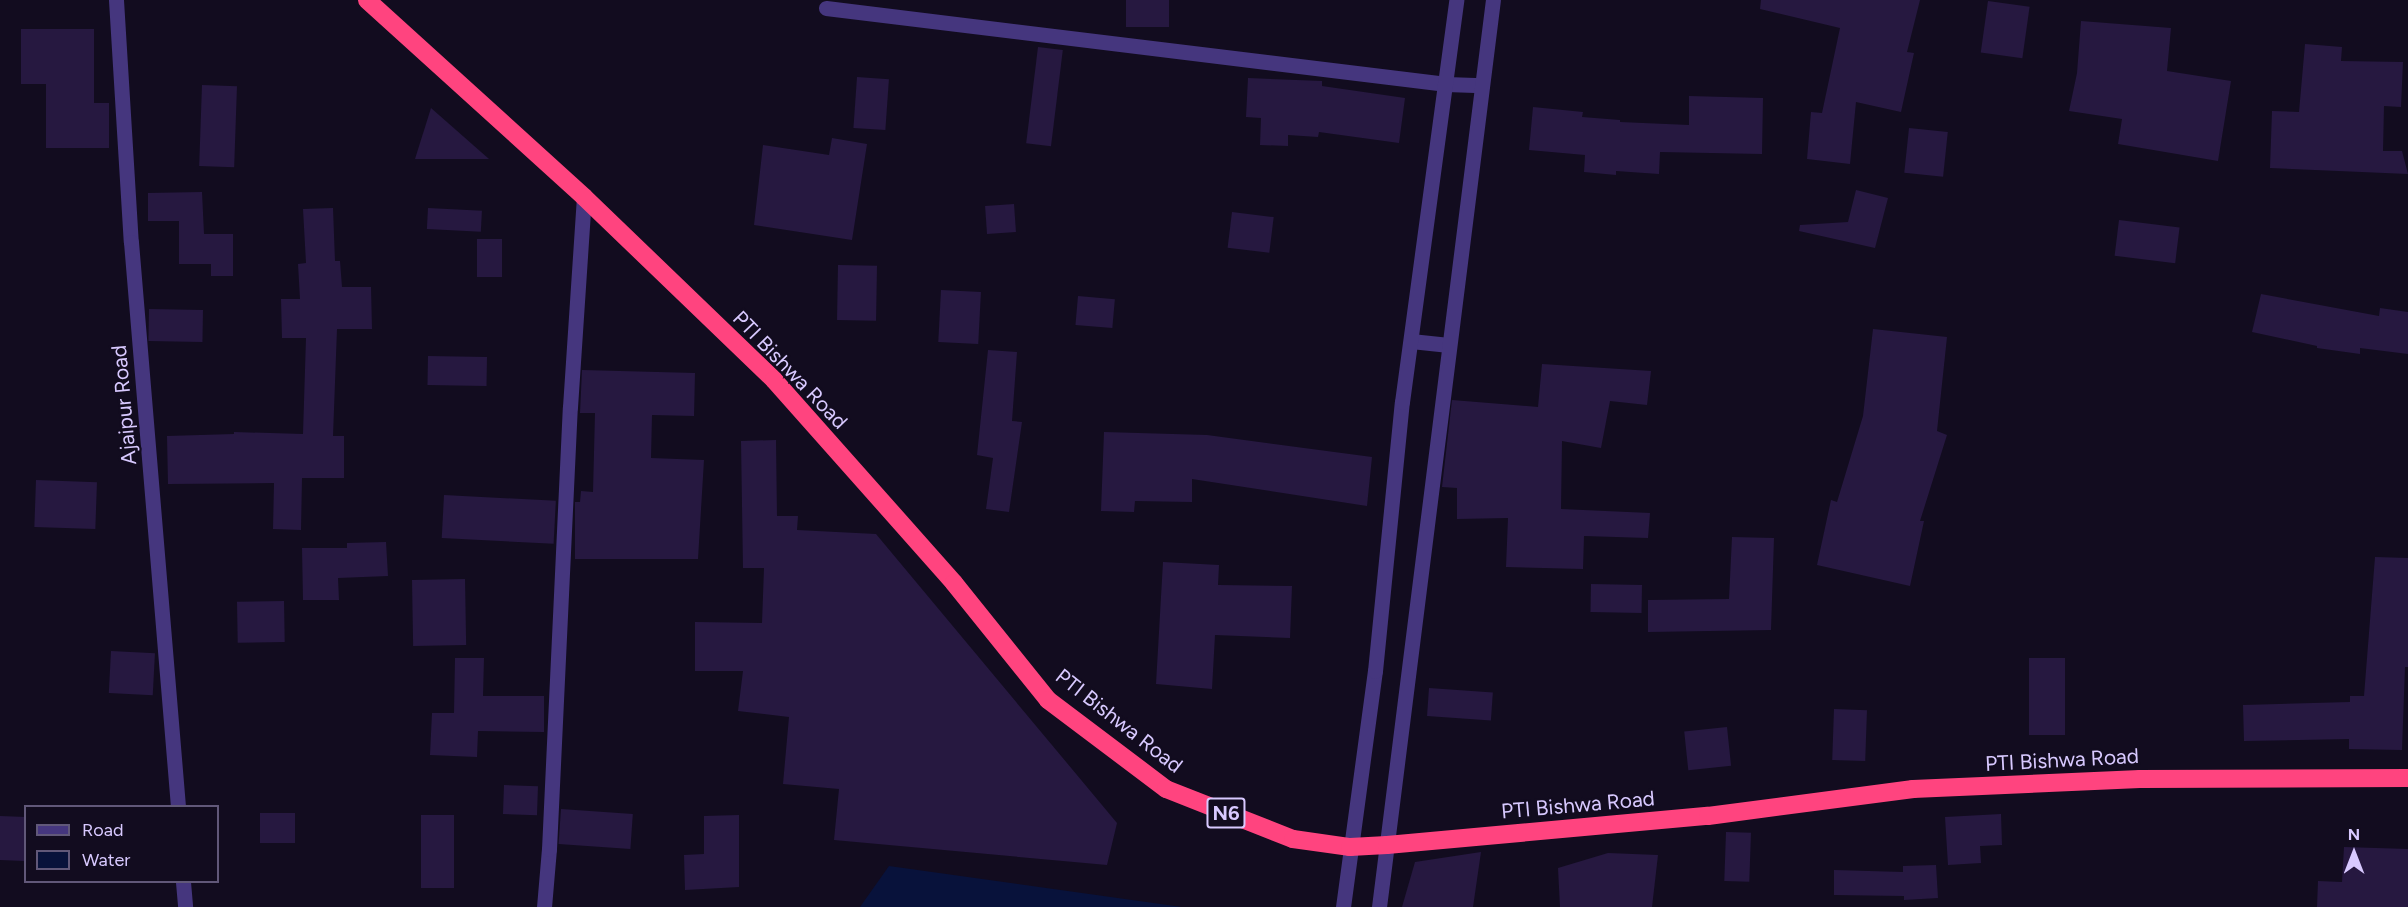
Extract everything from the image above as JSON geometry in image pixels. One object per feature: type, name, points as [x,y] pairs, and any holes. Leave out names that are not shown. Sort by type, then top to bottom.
[{"type":"highway","name":"PTI Bishwa Road","points":[[367,0],[584,196],[774,380],[954,583],[1048,700],[1166,789],[1293,840],[1350,847],[1387,845],[1708,816],[1913,789],[2140,778],[2408,778]]},
{"type":"street","name":"Ajaipur Road","points":[[116,0],[131,242],[178,805]]},
{"type":"street","points":[[1343,907],[1375,671],[1411,341],[1456,0]]},
{"type":"street","points":[[1379,907],[1493,0]]},
{"type":"street","points":[[826,8],[1446,84],[1482,85]]},
{"type":"street","points":[[544,907],[549,849],[570,407],[584,196]]},
{"type":"street","points":[[1411,341],[1449,345]]},
{"type":"street","points":[[183,883],[185,907]]},
{"type":"water","points":[[889,866],[1182,907],[860,907]]},
{"type":"building","points":[[1126,0],[1169,0],[1169,27],[1126,27]]},
{"type":"building","points":[[1761,0],[1920,0],[1907,52],[1914,53],[1901,112],[1856,102],[1850,164],[1807,159],[1811,112],[1822,113],[1840,28],[1760,9]]},
{"type":"building","points":[[1988,1],[2030,7],[2022,58],[1981,52]]},
{"type":"building","points":[[2081,21],[2171,28],[2167,71],[2231,81],[2218,161],[2118,144],[2122,119],[2069,111],[2077,73]]},
{"type":"building","points":[[21,29],[94,29],[94,103],[109,103],[109,148],[46,148],[46,84],[21,84]]},
{"type":"building","points":[[2305,44],[2342,47],[2341,61],[2403,62],[2401,107],[2384,106],[2383,151],[2402,151],[2408,174],[2270,168],[2272,111],[2299,112]]},
{"type":"building","points":[[1038,47],[1063,50],[1051,146],[1026,143]]},
{"type":"building","points":[[857,77],[889,79],[885,130],[853,128]]},
{"type":"building","points":[[1248,78],[1322,81],[1322,86],[1405,98],[1399,143],[1319,132],[1318,137],[1288,135],[1288,146],[1260,145],[1261,118],[1246,117]]},
{"type":"building","points":[[202,85],[237,86],[234,167],[199,166]]},
{"type":"building","points":[[1689,96],[1763,98],[1762,154],[1660,152],[1659,174],[1616,171],[1616,175],[1584,172],[1585,155],[1529,150],[1533,107],[1583,112],[1582,117],[1620,120],[1620,122],[1689,125]]},
{"type":"building","points":[[431,108],[489,159],[415,159]]},
{"type":"building","points":[[1909,128],[1948,132],[1943,177],[1904,173]]},
{"type":"building","points":[[832,138],[867,144],[852,240],[754,225],[763,145],[829,155]]},
{"type":"building","points":[[1856,190],[1888,198],[1875,248],[1799,231],[1800,225],[1848,222]]},
{"type":"building","points":[[202,192],[204,234],[233,234],[233,276],[211,276],[211,264],[179,264],[179,221],[148,221],[148,193]]},
{"type":"building","points":[[1014,204],[1016,232],[987,234],[985,206]]},
{"type":"building","points":[[333,208],[335,261],[340,261],[342,287],[371,287],[372,329],[337,329],[333,436],[344,436],[344,478],[302,478],[301,530],[273,529],[274,483],[168,484],[167,436],[234,434],[234,432],[303,434],[306,338],[282,338],[281,299],[300,299],[298,264],[306,263],[303,209]]},
{"type":"building","points":[[428,208],[482,211],[481,232],[427,229]]},
{"type":"building","points":[[1232,212],[1274,217],[1269,253],[1228,248]]},
{"type":"building","points":[[2119,220],[2180,227],[2175,263],[2115,256]]},
{"type":"building","points":[[477,239],[502,239],[502,277],[477,277]]},
{"type":"building","points":[[838,265],[877,266],[876,321],[837,320]]},
{"type":"building","points":[[941,290],[981,292],[978,344],[938,342]]},
{"type":"building","points":[[2261,294],[2379,316],[2380,308],[2408,312],[2408,354],[2360,348],[2360,354],[2317,348],[2317,346],[2252,332]]},
{"type":"building","points":[[1078,296],[1115,299],[1112,328],[1075,325]]},
{"type":"building","points":[[149,309],[203,310],[202,342],[148,341]]},
{"type":"building","points":[[1873,329],[1947,337],[1937,431],[1947,435],[1920,521],[1924,521],[1910,586],[1817,565],[1831,500],[1837,502],[1863,416]]},
{"type":"building","points":[[988,350],[1017,352],[1012,421],[1022,422],[1009,512],[986,509],[993,458],[977,455]]},
{"type":"building","points":[[428,356],[487,357],[486,386],[427,385]]},
{"type":"building","points":[[1542,364],[1651,371],[1647,405],[1610,401],[1601,448],[1562,441],[1561,509],[1650,513],[1648,538],[1584,536],[1583,569],[1506,567],[1508,518],[1457,519],[1457,488],[1442,487],[1452,400],[1538,407]]},
{"type":"building","points":[[582,370],[695,373],[694,416],[652,415],[651,458],[704,460],[698,559],[575,559],[575,502],[580,502],[581,491],[593,492],[595,413],[580,413]]},
{"type":"building","points":[[1104,432],[1207,435],[1372,457],[1367,506],[1192,479],[1192,502],[1135,501],[1134,512],[1101,511]]},
{"type":"building","points":[[776,440],[777,516],[798,516],[797,530],[876,534],[1117,823],[1107,865],[834,840],[839,789],[783,784],[789,717],[738,711],[743,671],[695,671],[695,622],[762,623],[764,568],[743,568],[741,441]]},
{"type":"building","points":[[36,480],[97,482],[95,529],[34,527]]},
{"type":"building","points":[[444,495],[556,501],[554,544],[442,538]]},
{"type":"building","points":[[1732,537],[1774,538],[1771,630],[1648,632],[1648,600],[1729,599]]},
{"type":"building","points":[[386,542],[388,576],[338,578],[339,600],[303,600],[302,548],[347,548],[347,543]]},
{"type":"building","points":[[2375,557],[2408,558],[2408,667],[2405,667],[2402,750],[2349,749],[2349,739],[2244,741],[2243,705],[2350,702],[2350,696],[2364,696]]},
{"type":"building","points":[[1163,562],[1219,565],[1218,585],[1292,586],[1290,638],[1215,635],[1212,689],[1156,684]]},
{"type":"building","points":[[465,579],[466,645],[413,646],[412,580]]},
{"type":"building","points":[[1591,584],[1642,585],[1642,613],[1591,612]]},
{"type":"building","points":[[284,601],[285,642],[238,643],[237,602]]},
{"type":"building","points":[[111,651],[155,653],[153,695],[109,693]]},
{"type":"building","points":[[455,658],[484,658],[483,696],[544,696],[544,732],[478,731],[477,757],[430,755],[432,713],[454,713]]},
{"type":"building","points":[[2029,658],[2065,658],[2065,735],[2029,735]]},
{"type":"building","points":[[1429,688],[1493,692],[1491,720],[1427,716]]},
{"type":"building","points":[[1834,709],[1867,710],[1865,761],[1832,760]]},
{"type":"building","points":[[1727,727],[1731,766],[1688,770],[1684,731]]},
{"type":"building","points":[[504,785],[538,786],[537,815],[503,814]]},
{"type":"building","points":[[561,809],[633,814],[630,849],[559,844]]},
{"type":"building","points":[[260,813],[295,813],[295,843],[260,843]]},
{"type":"building","points":[[2001,814],[2002,845],[1980,846],[1981,863],[1948,865],[1945,817]]},
{"type":"building","points":[[421,815],[454,815],[454,888],[421,888]]},
{"type":"building","points":[[739,815],[739,887],[685,890],[684,855],[704,854],[704,816]]},
{"type":"building","points":[[0,816],[24,817],[24,861],[0,860]]},
{"type":"building","points":[[1726,832],[1751,833],[1749,882],[1724,881]]},
{"type":"building","points":[[2344,847],[2408,849],[2408,907],[2317,907],[2318,881],[2342,882]]},
{"type":"building","points":[[1481,852],[1473,907],[1402,907],[1415,862]]},
{"type":"building","points":[[1608,853],[1658,855],[1652,907],[1560,907],[1558,868]]},
{"type":"building","points":[[1936,865],[1938,898],[1904,900],[1904,896],[1834,895],[1834,870],[1903,872],[1903,866]]}]
